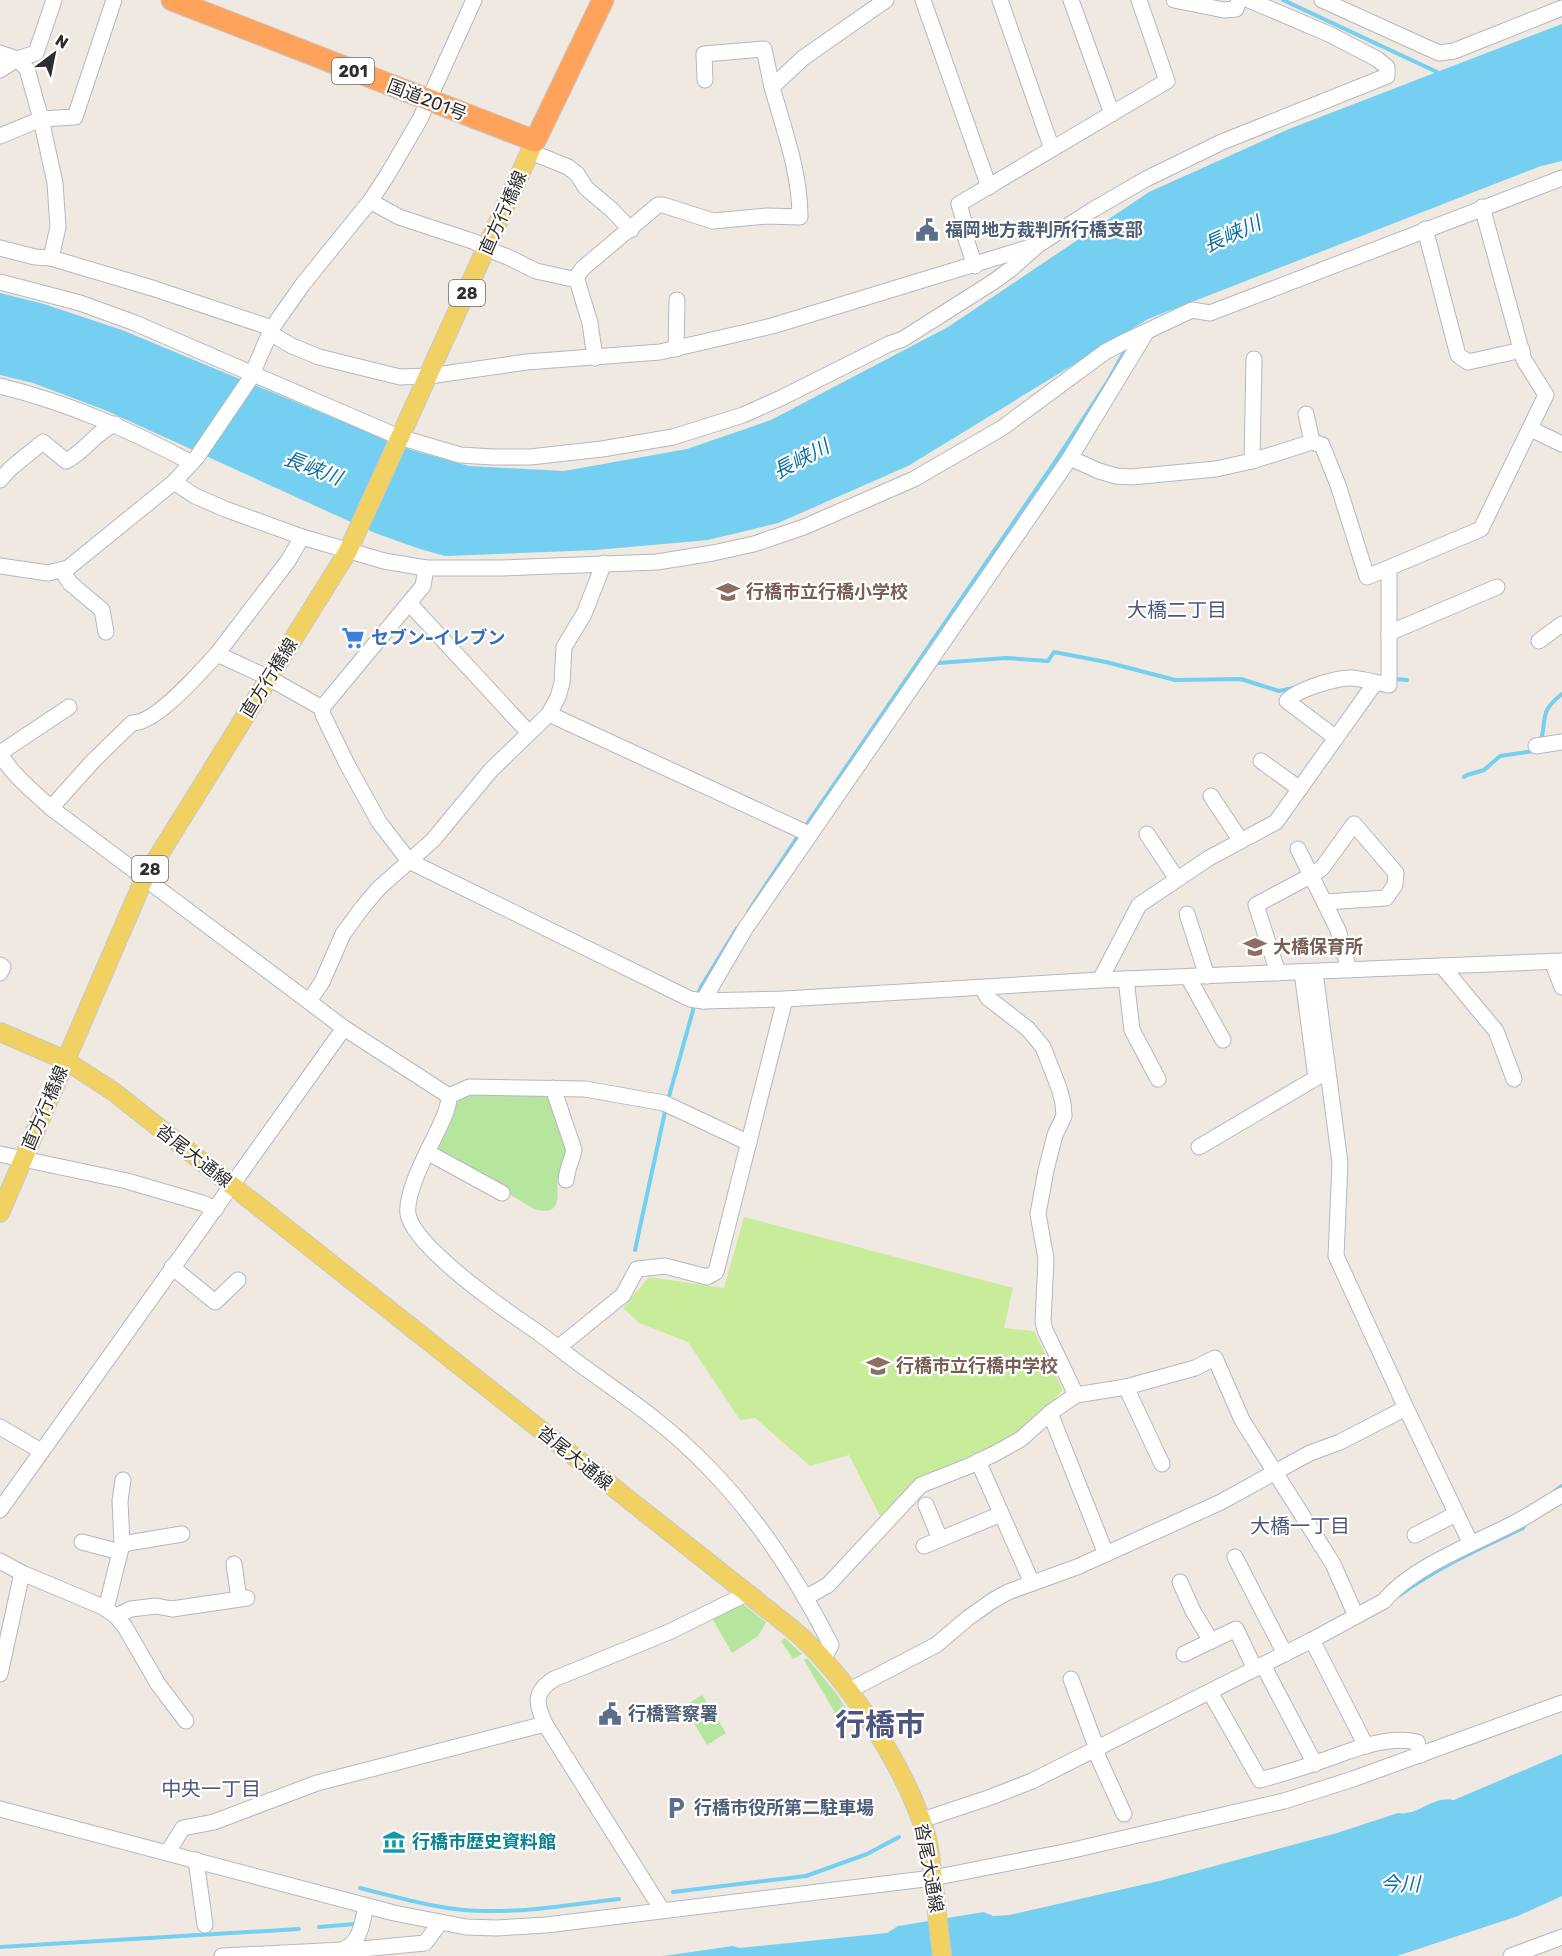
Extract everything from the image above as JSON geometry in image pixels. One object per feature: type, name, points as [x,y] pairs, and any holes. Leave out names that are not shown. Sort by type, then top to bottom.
[{"type":"highway","name":"国道201号","points":[[172,0],[428,100],[533,147]]},
{"type":"highway","points":[[533,147],[603,0]]},
{"type":"main road","name":"直方行橋線","points":[[0,1213],[144,879],[351,544],[533,147]]},
{"type":"main road","name":"沓尾大通線","points":[[0,1032],[65,1060],[114,1092],[796,1633],[824,1659],[848,1691],[896,1765],[922,1820],[928,1841],[942,1956]]},
{"type":"street","points":[[0,70],[17,59],[36,53],[54,0]]},
{"type":"street","points":[[0,136],[41,119],[75,117],[114,0]]},
{"type":"street","points":[[0,566],[48,573],[68,568],[174,482],[194,460],[251,376],[271,330],[303,284],[388,174],[420,119],[474,0]]},
{"type":"street","points":[[772,87],[804,58],[886,0]]},
{"type":"street","points":[[922,0],[989,187]]},
{"type":"street","points":[[1000,0],[1052,148]]},
{"type":"street","points":[[1071,0],[1112,114]]},
{"type":"street","points":[[975,266],[964,233],[964,221],[959,204],[1167,81],[1139,0]]},
{"type":"street","points":[[1174,0],[1224,10],[1236,9],[1239,0]]},
{"type":"street","points":[[0,282],[80,303],[135,323],[398,440],[460,454],[530,457],[602,449],[674,437],[743,415],[903,339],[993,282],[1038,245],[1146,179],[1213,146],[1387,76],[1387,67],[1377,59],[1331,35],[1249,0]]},
{"type":"street","points":[[1322,0],[1439,53],[1454,51],[1562,8]]},
{"type":"street","points":[[576,279],[583,268],[631,230],[654,208],[663,205],[713,221],[767,216],[800,217],[795,166],[772,87],[764,50],[704,54],[705,80]]},
{"type":"street","points":[[0,53],[17,59],[27,69],[41,119],[55,183],[58,227],[51,258]]},
{"type":"street","points":[[533,147],[577,174],[586,188],[631,230]]},
{"type":"street","points":[[174,482],[195,496],[225,509],[302,537],[351,544],[384,561],[426,568],[501,568],[657,562],[754,544],[804,527],[914,479],[1002,428],[1105,352],[1192,310],[1210,313],[1562,177]]},
{"type":"street","points":[[369,201],[399,217],[475,242],[543,274],[576,279],[590,323],[595,358]]},
{"type":"street","points":[[1070,458],[1099,471],[1131,477],[1216,469],[1252,461],[1312,442],[1322,445],[1338,485],[1367,577],[1481,529],[1546,395],[1524,360],[1482,207]]},
{"type":"street","points":[[1425,229],[1458,355],[1468,362],[1522,350]]},
{"type":"street","points":[[0,248],[35,257],[51,258],[152,288],[271,330],[292,346],[319,357],[400,377],[429,376],[526,363],[676,349],[772,326],[1038,245]]},
{"type":"street","points":[[990,261],[995,275],[993,282]]},
{"type":"street","points":[[676,349],[677,300]]},
{"type":"street","points":[[703,1001],[745,929],[1070,458],[1147,331]]},
{"type":"street","points":[[1252,461],[1254,359]]},
{"type":"street","points":[[0,386],[28,393],[115,424],[194,460]]},
{"type":"street","points":[[1306,414],[1312,442]]},
{"type":"street","points":[[0,480],[43,442],[66,461],[103,429],[115,424]]},
{"type":"street","points":[[1531,429],[1562,444]]},
{"type":"street","points":[[51,808],[93,761],[132,723],[140,723],[163,707],[182,691],[217,654],[288,561],[302,537]]},
{"type":"street","points":[[309,1001],[322,982],[344,934],[362,908],[379,888],[433,840],[491,770],[549,714],[558,697],[562,682],[564,647],[584,614],[604,563]]},
{"type":"street","points":[[426,568],[423,586],[322,708],[323,715],[348,766],[380,822],[409,861],[690,999],[703,1001],[785,999],[983,989],[1100,980],[1557,961],[1562,987]]},
{"type":"street","points":[[1336,738],[1287,701],[1291,696],[1330,681],[1351,678],[1389,685],[1389,568]]},
{"type":"street","points":[[62,571],[70,583],[102,610],[106,632]]},
{"type":"street","points":[[1389,633],[1497,587]]},
{"type":"street","points":[[409,603],[529,733]]},
{"type":"street","points":[[1539,641],[1562,624]]},
{"type":"street","points":[[217,654],[269,678],[322,708]]},
{"type":"street","points":[[1100,980],[1139,905],[1209,858],[1276,822],[1375,683]]},
{"type":"street","points":[[69,707],[1,757],[25,783],[51,808],[344,1028],[449,1096]]},
{"type":"street","points":[[549,714],[810,834]]},
{"type":"street","points":[[1536,746],[1562,742]]},
{"type":"street","points":[[1261,761],[1300,789]]},
{"type":"street","points":[[1211,796],[1241,841]]},
{"type":"street","points":[[1278,973],[1256,905],[1322,868],[1354,824],[1396,873],[1395,885],[1386,898],[1325,902]]},
{"type":"street","points":[[1147,834],[1177,879]]},
{"type":"street","points":[[1298,849],[1338,930],[1349,970]]},
{"type":"street","points":[[1187,914],[1207,976]]},
{"type":"street","points":[[0,965],[3,967],[0,974]]},
{"type":"street","points":[[1442,966],[1496,1031],[1514,1079]]},
{"type":"street","points":[[1199,1147],[1316,1078],[1309,972]]},
{"type":"street","points":[[1309,972],[1340,1163],[1336,1256],[1471,1544]]},
{"type":"street","points":[[1188,977],[1223,1040]]},
{"type":"street","points":[[1126,979],[1132,1030],[1158,1079]]},
{"type":"street","points":[[983,989],[988,998],[1028,1029],[1043,1047],[1063,1103],[1064,1116],[1055,1135],[1038,1214],[1046,1259],[1043,1322],[1076,1395]]},
{"type":"street","points":[[559,1347],[623,1295],[637,1269],[665,1266],[707,1277],[716,1272],[785,999]]},
{"type":"street","points":[[0,1510],[344,1028]]},
{"type":"street","points":[[449,1096],[469,1087],[585,1089],[664,1103],[749,1143]]},
{"type":"street","points":[[554,1088],[574,1150],[573,1159],[566,1172],[566,1180]]},
{"type":"street","points":[[449,1096],[449,1105],[427,1152],[408,1203],[409,1216],[414,1230],[463,1277],[657,1421],[708,1467],[734,1495],[783,1561],[831,1645],[824,1659]]},
{"type":"street","points":[[427,1152],[502,1193]]},
{"type":"street","points":[[0,1154],[127,1182],[216,1209]]},
{"type":"street","points":[[172,1267],[215,1302],[238,1280]]},
{"type":"street","points":[[805,1598],[828,1585],[921,1485],[1022,1439],[1050,1413],[1076,1395],[1126,1388],[1195,1368],[1215,1358],[1242,1420],[1333,1564],[1356,1616]]},
{"type":"street","points":[[1126,1388],[1162,1464]]},
{"type":"street","points":[[848,1691],[936,1645],[992,1601],[1032,1583],[1077,1567],[1221,1502],[1310,1453],[1371,1428],[1406,1408]]},
{"type":"street","points":[[1050,1413],[1106,1554]]},
{"type":"street","points":[[0,1427],[41,1451]]},
{"type":"street","points":[[978,1461],[1032,1583]]},
{"type":"street","points":[[111,1612],[121,1548],[120,1501],[123,1480]]},
{"type":"street","points":[[922,1820],[1002,1793],[1097,1749],[1285,1654],[1384,1601],[1391,1593],[1419,1573],[1562,1495]]},
{"type":"street","points":[[926,1505],[940,1539]]},
{"type":"street","points":[[924,1546],[1001,1514]]},
{"type":"street","points":[[1415,1535],[1456,1514]]},
{"type":"street","points":[[82,1542],[121,1548],[182,1534]]},
{"type":"street","points":[[1235,1557],[1285,1654]]},
{"type":"street","points":[[0,1562],[111,1612],[124,1627],[158,1684],[186,1721]]},
{"type":"street","points":[[111,1612],[156,1606],[172,1609],[243,1599],[234,1564]]},
{"type":"street","points":[[0,1674],[22,1573]]},
{"type":"street","points":[[1180,1582],[1193,1611],[1212,1641]]},
{"type":"street","points":[[662,1910],[545,1724],[539,1712],[537,1695],[544,1685],[554,1679],[669,1632],[746,1594]]},
{"type":"street","points":[[1184,1654],[1236,1629],[1315,1764]]},
{"type":"street","points":[[1312,1640],[1366,1746]]},
{"type":"street","points":[[1071,1679],[1098,1757],[1124,1814]]},
{"type":"street","points":[[1210,1692],[1260,1780],[1366,1746],[1417,1742],[1421,1755]]},
{"type":"street","points":[[0,1809],[366,1906],[440,1923],[496,1928],[546,1925],[933,1878],[1069,1851],[1284,1801],[1353,1779],[1562,1703]]},
{"type":"street","points":[[167,1853],[183,1828],[214,1822],[317,1783],[545,1724]]},
{"type":"street","points":[[196,1860],[205,1925]]},
{"type":"street","points":[[344,1949],[356,1941],[366,1906]]},
{"type":"street","points":[[222,1956],[425,1943],[440,1923]]},
{"type":"street","points":[[1511,1956],[1562,1937]]},
{"type":"green space","points":[[462,1094],[548,1096],[554,1104],[568,1155],[559,1174],[557,1201],[552,1209],[536,1210],[444,1156],[435,1148]]},
{"type":"green space","name":"行橋市立行橋中学校","points":[[744,1217],[1013,1288],[1004,1328],[1034,1331],[1063,1390],[1020,1435],[918,1478],[881,1518],[849,1455],[810,1466],[755,1418],[740,1420],[688,1342],[639,1323],[623,1308],[649,1277],[724,1288]]},
{"type":"green space","points":[[740,1602],[766,1622],[758,1636],[732,1653],[712,1618]]},
{"type":"green space","points":[[785,1638],[802,1654],[793,1659],[781,1641]]},
{"type":"green space","points":[[807,1658],[836,1693],[851,1716],[847,1720],[844,1712],[837,1716],[804,1660]]},
{"type":"green space","points":[[702,1695],[726,1733],[707,1745],[684,1706]]},
{"type":"water","name":"長峡川","points":[[1562,24],[1562,161],[1541,166],[1148,319],[908,466],[778,523],[708,540],[596,550],[445,556],[375,533],[105,410],[33,383],[0,375],[0,293],[44,304],[122,330],[411,450],[469,466],[564,471],[687,449],[771,420],[948,327],[1149,192],[1289,129]]},
{"type":"water","name":"今川","points":[[1562,1754],[1562,1896],[1518,1916],[1397,1956],[663,1956],[733,1946],[739,1948],[887,1933],[898,1926],[984,1912],[993,1916],[1009,1915],[1159,1881],[1337,1833],[1398,1813],[1412,1812],[1439,1800],[1454,1800]]},
{"type":"waterway","points":[[1283,0],[1442,76]]},
{"type":"waterway","points":[[805,827],[1057,459],[1108,381],[1128,345]]},
{"type":"waterway","points":[[934,662],[1006,658],[1048,661],[1054,652],[1106,662],[1175,680],[1241,679],[1279,691],[1293,688]]},
{"type":"waterway","points":[[1394,679],[1407,680]]},
{"type":"waterway","points":[[1541,741],[1547,710],[1562,694]]},
{"type":"waterway","points":[[1464,777],[1484,770],[1500,756],[1534,751]]},
{"type":"waterway","points":[[748,912],[800,833]]},
{"type":"waterway","points":[[697,996],[737,928]]},
{"type":"waterway","points":[[668,1100],[695,1003]]},
{"type":"waterway","points":[[635,1250],[666,1107]]},
{"type":"waterway","points":[[1555,1491],[1562,1486]]},
{"type":"waterway","points":[[1400,1595],[1445,1567],[1523,1528],[1526,1523]]},
{"type":"waterway","points":[[673,1892],[806,1876],[867,1854],[899,1837]]},
{"type":"waterway","points":[[360,1888],[422,1903],[470,1910],[519,1910],[619,1899]]},
{"type":"waterway","points":[[319,1927],[355,1924]]},
{"type":"waterway","points":[[0,1947],[299,1929]]},
{"type":"place","name":"福岡地方裁判所行橋支部","points":[[927,230]]},
{"type":"place","name":"行橋市立行橋小学校","points":[[728,592]]},
{"type":"place","name":"セブン-イレブン","points":[[353,638]]},
{"type":"place","name":"大橋保育所","points":[[1255,947]]},
{"type":"place","name":"行橋市立行橋中学校","points":[[878,1366]]},
{"type":"place","name":"行橋警察署","points":[[610,1714]]},
{"type":"place","name":"行橋市役所第二駐車場","points":[[676,1808]]},
{"type":"place","name":"行橋市歴史資料館","points":[[394,1842]]},
{"type":"district","name":"大橋二丁目","points":[[1177,610]]},
{"type":"district","name":"大橋一丁目","points":[[1300,1526]]},
{"type":"district","name":"行橋市","points":[[880,1725]]},
{"type":"district","name":"中央一丁目","points":[[211,1789]]}]
